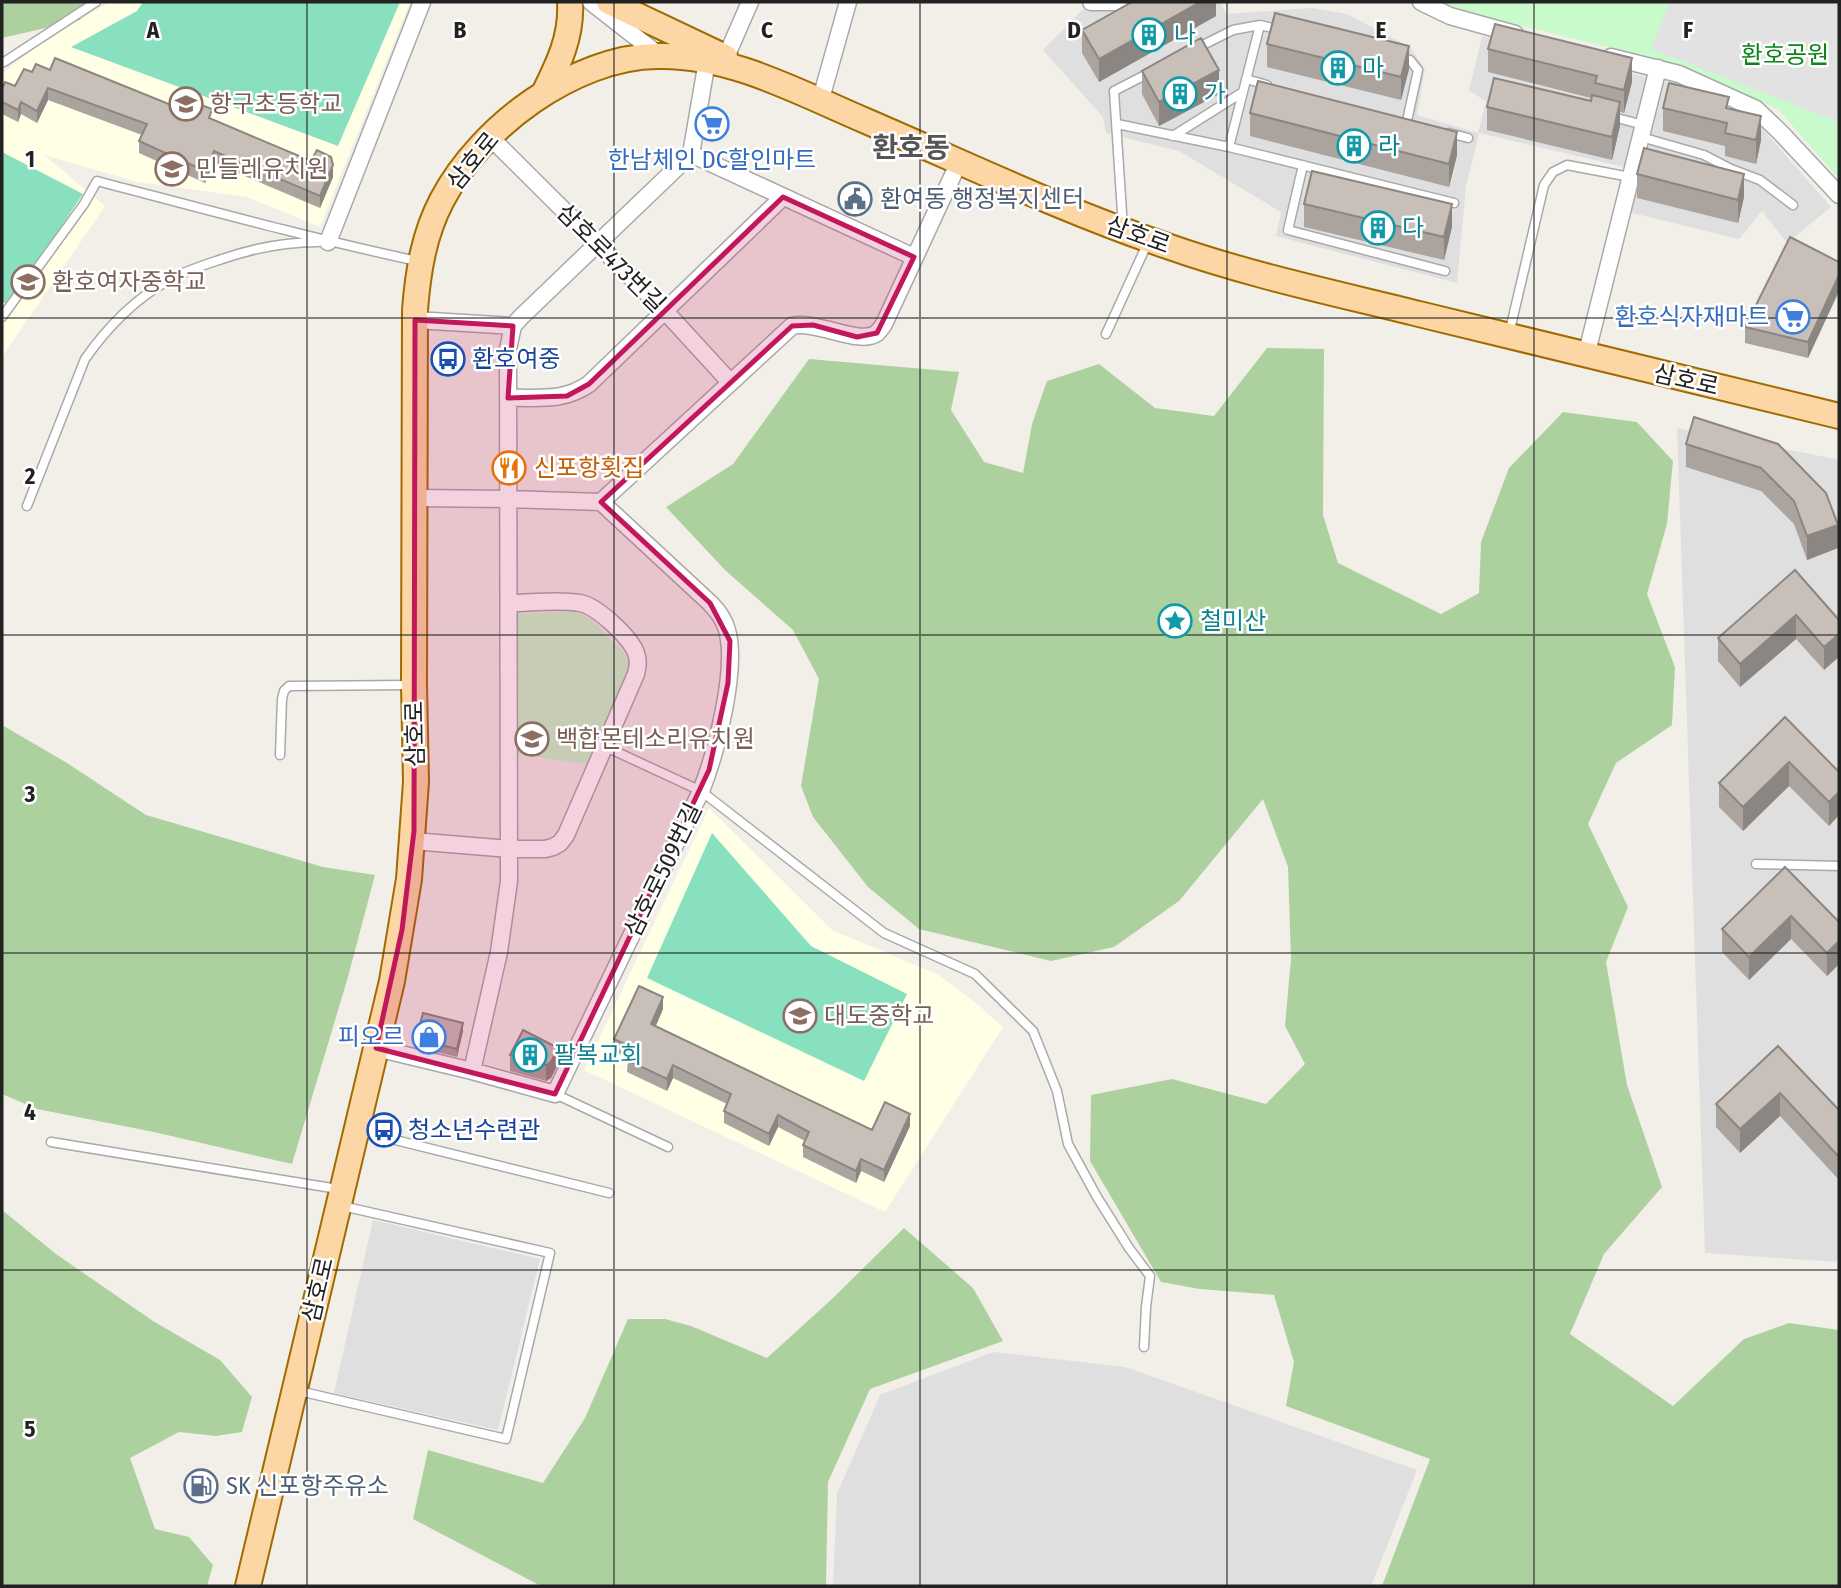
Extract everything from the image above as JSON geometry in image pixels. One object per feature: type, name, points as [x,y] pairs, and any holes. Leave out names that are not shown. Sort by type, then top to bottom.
[{"type":"main road","points":[[544,93],[568,36],[571,19],[569,2]]},
{"type":"main road","name":"삼호로","points":[[609,2],[717,59],[1023,190],[1149,240],[1270,277],[1839,416]]},
{"type":"main road","name":"삼호로","points":[[248,1586],[376,1048],[402,930],[410,879],[416,782],[415,320],[420,262],[442,200],[467,162],[490,137],[544,93],[610,63],[632,58],[660,56],[717,59]]},
{"type":"street","points":[[328,242],[422,2]]},
{"type":"street","points":[[591,2],[660,56]]},
{"type":"street","points":[[472,1071],[499,952],[508,891],[508,349],[513,326],[691,154],[717,59],[750,2]]},
{"type":"street","points":[[820,102],[848,2]]},
{"type":"street","points":[[1091,2],[1119,2]]},
{"type":"street","points":[[1421,2],[1450,16],[1534,38]]},
{"type":"street","points":[[1600,54],[1658,68],[1699,82],[1756,109],[1839,195]]},
{"type":"street","points":[[1586,356],[1658,68]]},
{"type":"street","name":"삼호로473번길","points":[[490,137],[664,310],[730,382]]},
{"type":"street","points":[[691,154],[915,257]]},
{"type":"street","points":[[415,498],[601,502],[792,326],[813,325],[857,337],[869,337],[877,333],[884,324],[959,162]]},
{"type":"street","points":[[508,398],[567,396],[589,384],[783,197]]},
{"type":"street","points":[[415,320],[513,326]]},
{"type":"street","name":"삼호로509번길","points":[[555,1094],[701,791],[716,748],[731,657],[727,627],[721,615],[601,502]]},
{"type":"street","points":[[413,841],[510,849],[545,849],[560,843],[606,747],[636,674],[638,663],[629,641],[590,606],[567,602],[509,603]]},
{"type":"street","points":[[376,1048],[555,1094]]},
{"type":"lane","points":[[4,62],[96,2]]},
{"type":"lane","points":[[1229,147],[1260,25]]},
{"type":"lane","points":[[1186,54],[1233,30],[1260,25],[1285,31]]},
{"type":"lane","points":[[1385,54],[1410,60],[1418,70],[1406,121]]},
{"type":"lane","points":[[1123,230],[1114,91],[1162,67]]},
{"type":"lane","points":[[1246,79],[1273,86]]},
{"type":"lane","points":[[1173,136],[1243,92]]},
{"type":"lane","points":[[1604,115],[1760,180],[1793,205]]},
{"type":"lane","points":[[1393,118],[1419,125]]},
{"type":"lane","points":[[1116,124],[1229,147],[1454,203]]},
{"type":"lane","points":[[1443,131],[1468,138]]},
{"type":"lane","points":[[1508,337],[1544,185],[1553,172],[1567,164],[1630,177]]},
{"type":"lane","points":[[1303,165],[1288,230],[1445,271]]},
{"type":"lane","points":[[2,317],[84,204],[97,181],[328,242],[420,262]]},
{"type":"lane","points":[[1106,334],[1149,240]]},
{"type":"lane","points":[[27,506],[85,359],[97,342],[130,308],[168,281],[186,272],[247,251],[299,242],[328,242]]},
{"type":"lane","points":[[280,755],[282,699],[289,686],[414,685]]},
{"type":"lane","points":[[606,747],[701,791],[884,933],[975,974],[1033,1031],[1057,1091],[1068,1144],[1097,1197],[1150,1276],[1144,1347]]},
{"type":"lane","points":[[1756,864],[1839,866]]},
{"type":"lane","points":[[555,1094],[668,1147]]},
{"type":"lane","points":[[356,1131],[609,1193]]},
{"type":"lane","points":[[51,1142],[339,1198],[550,1253],[506,1438],[296,1390]]},
{"type":"highlighted area","points":[[783,197],[914,257],[877,333],[857,337],[813,325],[792,326],[601,502],[710,603],[730,641],[728,683],[709,770],[555,1094],[376,1048],[402,930],[414,831],[415,320],[513,326],[508,398],[567,396],[589,384]]},
{"type":"shaded area","name":"항구초등학교","points":[[110,2],[410,2],[320,227],[247,197],[138,182],[44,155],[105,206],[2,357],[2,74],[42,42]]},
{"type":"shaded area","points":[[1147,2],[1220,2],[1226,14],[1312,8],[1347,14],[1410,47],[1425,69],[1417,115],[1478,133],[1486,101],[1469,91],[1482,36],[1674,84],[1761,127],[1831,207],[1787,243],[1762,211],[1739,239],[1616,209],[1624,167],[1479,133],[1466,186],[1457,283],[1276,236],[1281,212],[1179,151],[1106,133],[1103,117],[1043,50],[1083,9],[1119,12]]},
{"type":"shaded area","name":"환호공원","points":[[1670,2],[1839,2],[1839,122],[1651,49]]},
{"type":"shaded area","points":[[1677,428],[1836,459],[1839,464],[1839,1262],[1705,1253]]},
{"type":"shaded area","name":"대도중학교","points":[[709,808],[832,930],[939,975],[1003,1027],[885,1212],[584,1070]]},
{"type":"shaded area","points":[[373,1220],[540,1259],[498,1430],[334,1393]]},
{"type":"shaded area","points":[[993,1352],[1125,1367],[1417,1470],[1371,1586],[833,1586],[837,1494],[880,1395]]},
{"type":"green space","points":[[2,2],[91,2],[80,20],[2,38]]},
{"type":"green space","points":[[143,2],[400,2],[338,146],[71,47],[137,11]]},
{"type":"green space","name":"환호공원","points":[[1441,2],[1839,2],[1839,179],[1778,109],[1679,65],[1475,14]]},
{"type":"green space","points":[[2,152],[83,194],[8,305],[2,301]]},
{"type":"green space","points":[[1267,348],[1324,349],[1323,515],[1338,563],[1441,614],[1479,593],[1481,542],[1509,468],[1563,412],[1637,422],[1673,461],[1667,524],[1647,594],[1675,667],[1672,725],[1616,763],[1588,824],[1628,907],[1606,962],[1627,1085],[1662,1187],[1604,1254],[1570,1334],[1673,1406],[1744,1339],[1789,1323],[1839,1330],[1839,1586],[1382,1586],[1430,1459],[1286,1406],[1294,1362],[1274,1295],[1200,1289],[1161,1282],[1090,1161],[1091,1095],[1172,1079],[1266,1104],[1305,1064],[1285,1026],[1291,959],[1288,867],[1263,799],[1179,901],[1114,947],[1051,961],[919,929],[868,887],[813,817],[801,786],[819,679],[793,630],[725,570],[666,507],[733,464],[809,359],[959,372],[951,410],[984,462],[1023,473],[1032,424],[1047,381],[1099,364],[1155,408],[1214,416]]},
{"type":"green space","points":[[575,611],[590,619],[622,650],[628,662],[627,673],[587,764],[516,754],[516,614]]},
{"type":"green space","points":[[2,725],[67,763],[146,815],[323,867],[375,875],[348,977],[292,1164],[154,1132],[37,1109],[2,1094]]},
{"type":"green space","points":[[712,833],[811,946],[907,994],[864,1081],[647,978]]},
{"type":"green space","points":[[2,1210],[56,1254],[153,1321],[220,1360],[252,1397],[242,1432],[216,1436],[179,1432],[130,1458],[155,1529],[189,1537],[213,1565],[207,1586],[2,1586]]},
{"type":"green space","points":[[904,1228],[973,1288],[1003,1341],[870,1389],[828,1482],[826,1586],[541,1586],[413,1519],[428,1450],[543,1483],[585,1418],[628,1319],[665,1319],[691,1326],[767,1358]]},
{"type":"building","points":[[1132,2],[1200,2],[1099,59],[1082,30]]},
{"type":"building","points":[[1275,13],[1409,46],[1401,77],[1267,44]]},
{"type":"building","points":[[1495,24],[1632,58],[1624,90],[1595,83],[1597,76],[1488,49]]},
{"type":"building","points":[[1201,38],[1219,70],[1159,102],[1142,71]]},
{"type":"building","points":[[55,58],[176,107],[180,97],[212,109],[209,118],[311,161],[317,150],[331,157],[333,165],[320,196],[214,151],[205,171],[139,141],[147,124],[48,88],[37,111],[21,102],[18,110],[2,102],[5,82],[15,86],[24,69],[32,72],[36,64],[50,70]]},
{"type":"building","points":[[1494,78],[1591,101],[1592,95],[1620,102],[1612,137],[1487,107]]},
{"type":"building","points":[[1258,81],[1457,132],[1449,164],[1250,113]]},
{"type":"building","points":[[1669,83],[1729,97],[1726,108],[1761,116],[1756,140],[1725,133],[1727,123],[1663,108]]},
{"type":"building","points":[[1644,148],[1744,174],[1738,200],[1637,174]]},
{"type":"building","points":[[1312,171],[1452,204],[1444,237],[1304,204]]},
{"type":"building","name":"환호식자재마트","points":[[1790,237],[1839,262],[1839,275],[1808,342],[1745,327]]},
{"type":"building","points":[[1694,417],[1778,444],[1826,493],[1838,525],[1807,536],[1794,501],[1761,468],[1686,444]]},
{"type":"building","points":[[1795,570],[1839,620],[1839,634],[1824,647],[1796,615],[1740,664],[1718,638]]},
{"type":"building","points":[[1785,717],[1839,772],[1839,792],[1829,802],[1789,762],[1743,807],[1719,783]]},
{"type":"building","points":[[1785,867],[1839,922],[1839,941],[1827,953],[1791,916],[1749,957],[1722,929]]},
{"type":"building","points":[[639,986],[663,997],[651,1024],[872,1130],[885,1102],[910,1114],[884,1170],[861,1159],[856,1171],[803,1145],[809,1132],[778,1115],[769,1134],[724,1111],[731,1094],[673,1065],[667,1079],[627,1060],[633,1048],[614,1039]]},
{"type":"building","points":[[423,1013],[463,1023],[457,1049],[416,1039]]},
{"type":"building","points":[[523,1030],[558,1048],[551,1062],[546,1065],[510,1055]]},
{"type":"building","points":[[1778,1046],[1839,1110],[1839,1157],[1780,1093],[1740,1129],[1716,1104]]},
{"type":"place","name":"나","points":[[1149,35]]},
{"type":"place","name":"마","points":[[1338,68]]},
{"type":"place","name":"가","points":[[1180,94]]},
{"type":"place","name":"항구초등학교","points":[[186,104]]},
{"type":"place","name":"한남체인 DC할인마트","points":[[712,124]]},
{"type":"place","name":"라","points":[[1354,146]]},
{"type":"place","name":"민들레유치원","points":[[172,169]]},
{"type":"place","name":"환여동 행정복지센터","points":[[855,199]]},
{"type":"place","name":"다","points":[[1378,228]]},
{"type":"place","name":"환호여자중학교","points":[[28,282]]},
{"type":"place","name":"환호식자재마트","points":[[1793,317]]},
{"type":"place","name":"환호여중","points":[[448,359]]},
{"type":"place","name":"신포항횟집","points":[[509,468]]},
{"type":"place","name":"철미산","points":[[1175,621]]},
{"type":"place","name":"백합몬테소리유치원","points":[[532,739]]},
{"type":"place","name":"대도중학교","points":[[800,1016]]},
{"type":"place","name":"피오르","points":[[429,1037]]},
{"type":"place","name":"팔복교회","points":[[530,1055]]},
{"type":"place","name":"청소년수련관","points":[[384,1130]]},
{"type":"place","name":"SK 신포항주유소","points":[[201,1486]]},
{"type":"district","name":"환호동","points":[[911,147]]}]
